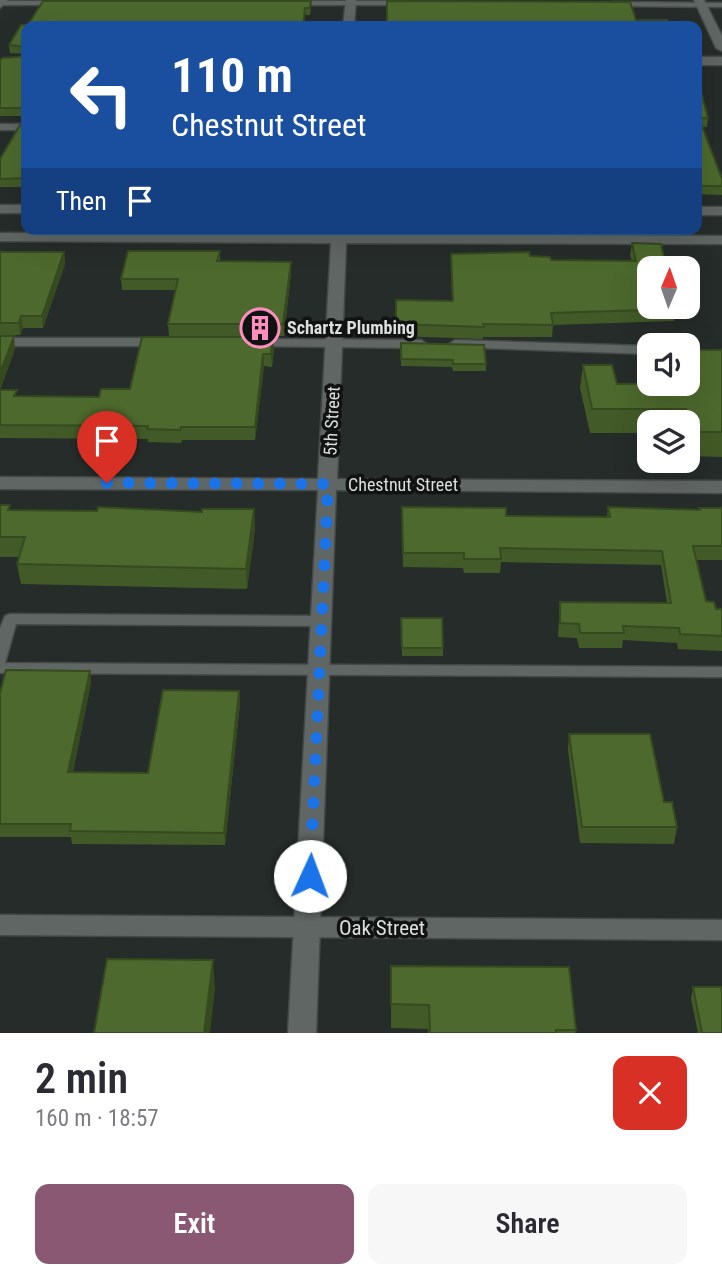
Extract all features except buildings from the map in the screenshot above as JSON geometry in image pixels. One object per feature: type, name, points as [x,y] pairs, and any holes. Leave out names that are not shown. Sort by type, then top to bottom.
[{"type":"street","points":[[349,21],[351,2]]},
{"type":"street","points":[[700,2],[722,48]]},
{"type":"street","points":[[702,61],[722,61]]},
{"type":"street","points":[[0,209],[21,209]]},
{"type":"street","points":[[702,211],[722,211]]},
{"type":"street","points":[[0,237],[226,235]]},
{"type":"street","name":"5th Street","points":[[302,1033],[339,235]]},
{"type":"street","points":[[403,235],[722,240]]},
{"type":"street","name":"Chestnut Street","points":[[0,483],[722,486]]},
{"type":"street","name":"Oak Street","points":[[0,925],[722,930]]},
{"type":"lane","points":[[1,2],[73,3]]},
{"type":"lane","points":[[603,4],[700,2],[722,5]]},
{"type":"lane","points":[[282,3],[421,4]]},
{"type":"lane","points":[[0,127],[21,127]]},
{"type":"lane","points":[[0,342],[168,342]]},
{"type":"lane","points":[[237,343],[440,344],[637,350]]},
{"type":"lane","points":[[0,659],[10,619],[321,621]]},
{"type":"lane","points":[[0,668],[722,672]]},
{"type":"place","name":"Schartz Plumbing","points":[[260,328]]},
{"type":"route","points":[[107,483],[328,484],[310,876]]}]
